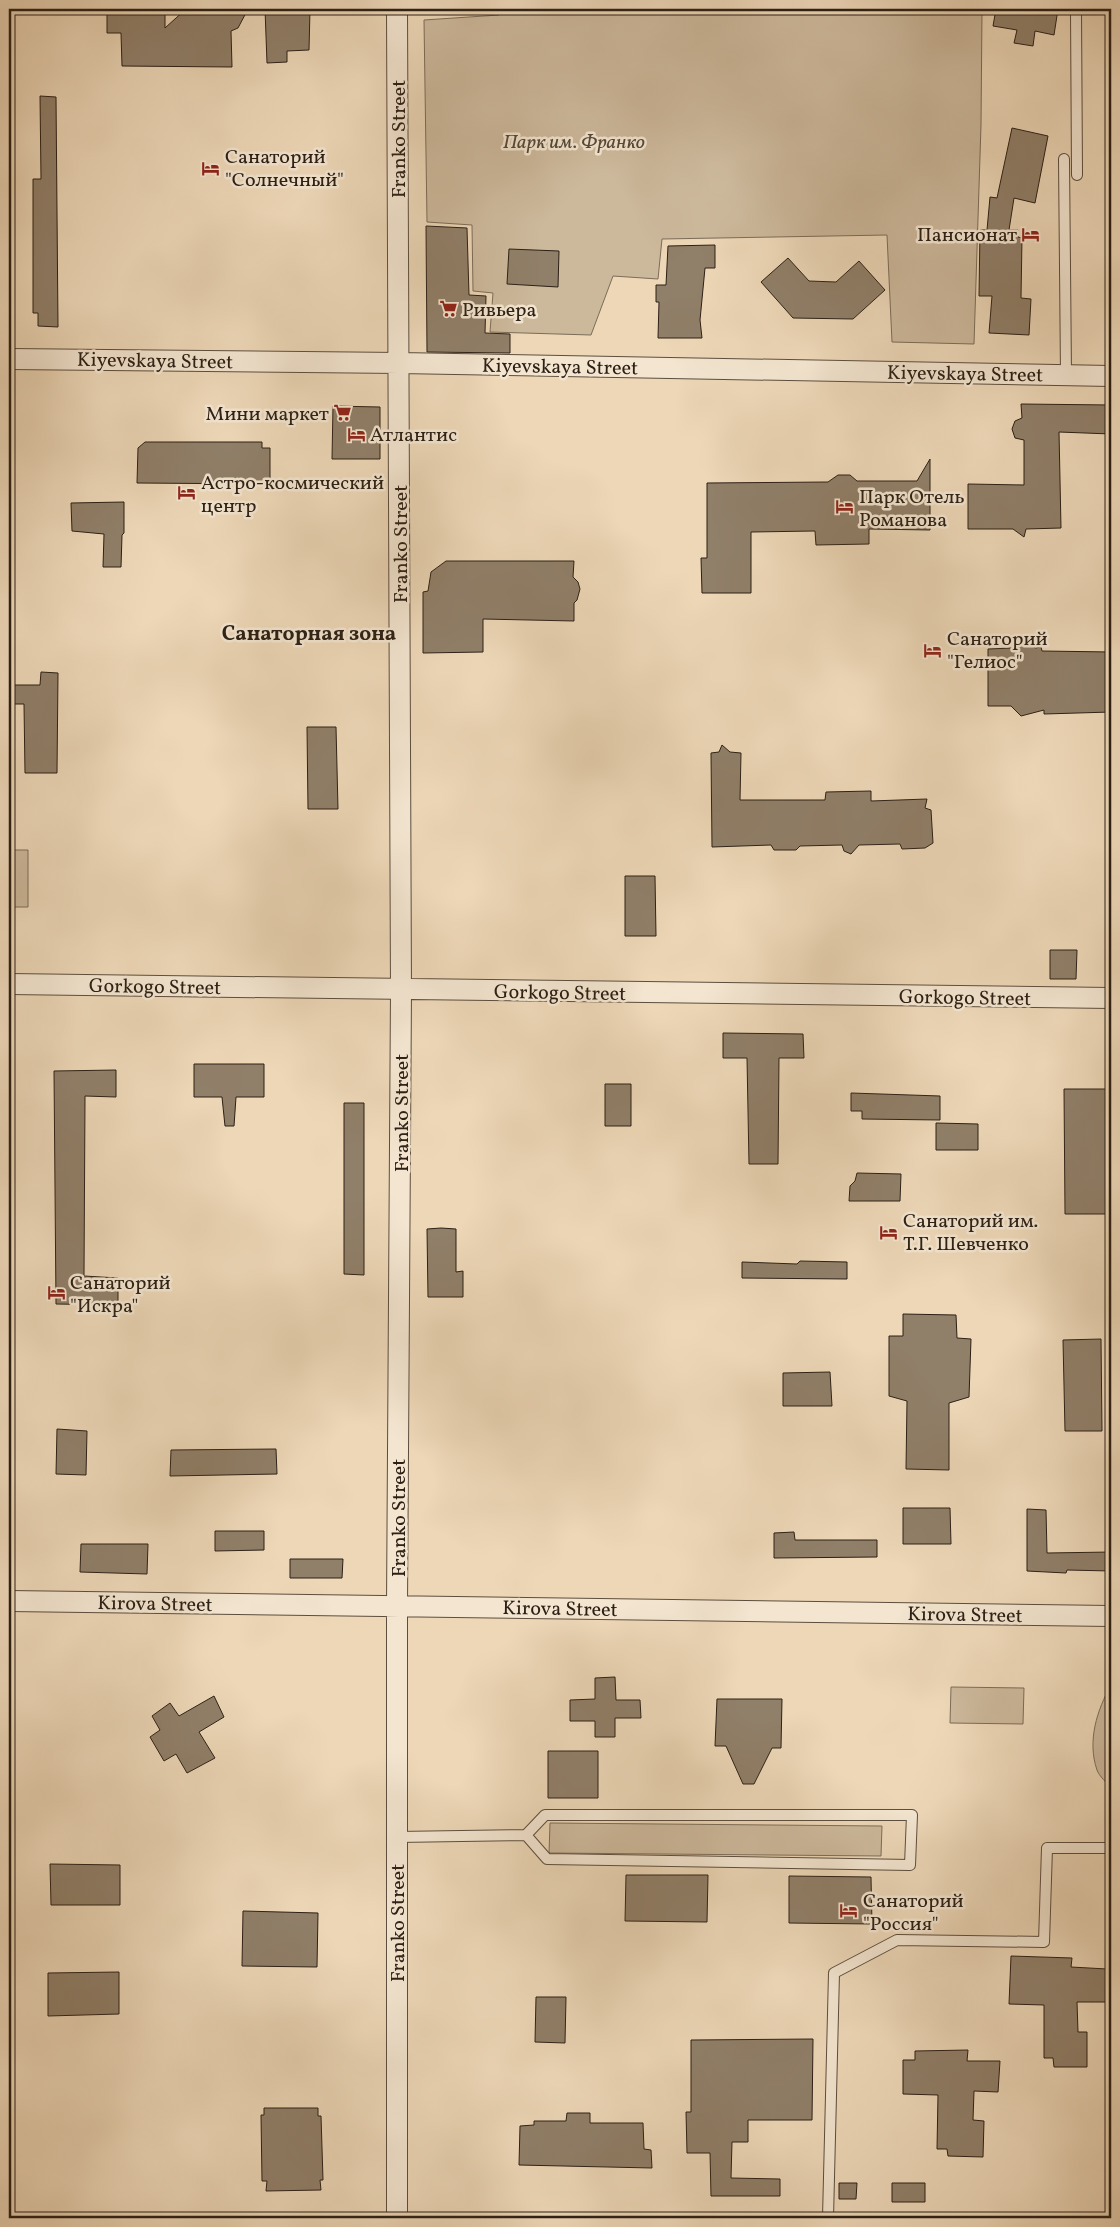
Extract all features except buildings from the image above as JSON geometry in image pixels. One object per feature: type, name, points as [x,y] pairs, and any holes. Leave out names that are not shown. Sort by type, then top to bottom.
[{"type":"street","name":"Franko Street","points":[[398,9],[402,990],[397,1606],[398,2218]]},
{"type":"street","name":"Kiyevskaya Street","points":[[9,359],[400,363],[1111,376]]},
{"type":"street","name":"Gorkogo Street","points":[[9,984],[1111,998]]},
{"type":"street","name":"Kirova Street","points":[[9,1601],[1111,1616]]},
{"type":"lane","points":[[1076,9],[1078,175]]},
{"type":"lane","points":[[1064,159],[1066,375]]},
{"type":"lane","points":[[397,1837],[526,1835],[545,1815],[912,1815],[910,1865],[547,1859],[526,1835]]},
{"type":"lane","points":[[828,2218],[834,1973],[897,1940],[1044,1942],[1046,1848],[1111,1848]]},
{"type":"green space","name":"Парк им. Франко","points":[[503,9],[982,9],[981,125],[974,344],[892,342],[887,235],[662,239],[658,279],[613,276],[591,335],[490,332],[493,293],[473,291],[472,225],[427,222],[424,20],[499,15]]},
{"type":"green space","points":[[9,850],[28,850],[28,907],[9,907]]},
{"type":"green space","points":[[1111,1685],[1111,1788],[1098,1772],[1094,1759],[1093,1737],[1098,1715]]},
{"type":"green space","points":[[951,1687],[1024,1688],[1023,1724],[950,1723]]},
{"type":"green space","points":[[550,1823],[882,1826],[881,1856],[549,1853]]},
{"type":"place","name":"Санаторий \"Солнечный\"","points":[[211,168]]},
{"type":"place","name":"Пансионат","points":[[1031,234]]},
{"type":"place","name":"Ривьера","points":[[448,309]]},
{"type":"place","name":"Мини маркет","points":[[343,413]]},
{"type":"place","name":"Атлантис","points":[[356,434]]},
{"type":"place","name":"Астро-космический центр","points":[[187,493]]},
{"type":"place","name":"Парк Отель Романова","points":[[845,507]]},
{"type":"place","name":"Санаторий \"Гелиос\"","points":[[933,650]]},
{"type":"place","name":"Санаторий им. Т.Г. Шевченко","points":[[889,1232]]},
{"type":"place","name":"Санаторий \"Искра\"","points":[[56,1293]]},
{"type":"place","name":"Санаторий \"Россия\"","points":[[849,1911]]},
{"type":"district","name":"Санаторная зона","points":[[309,633]]}]
